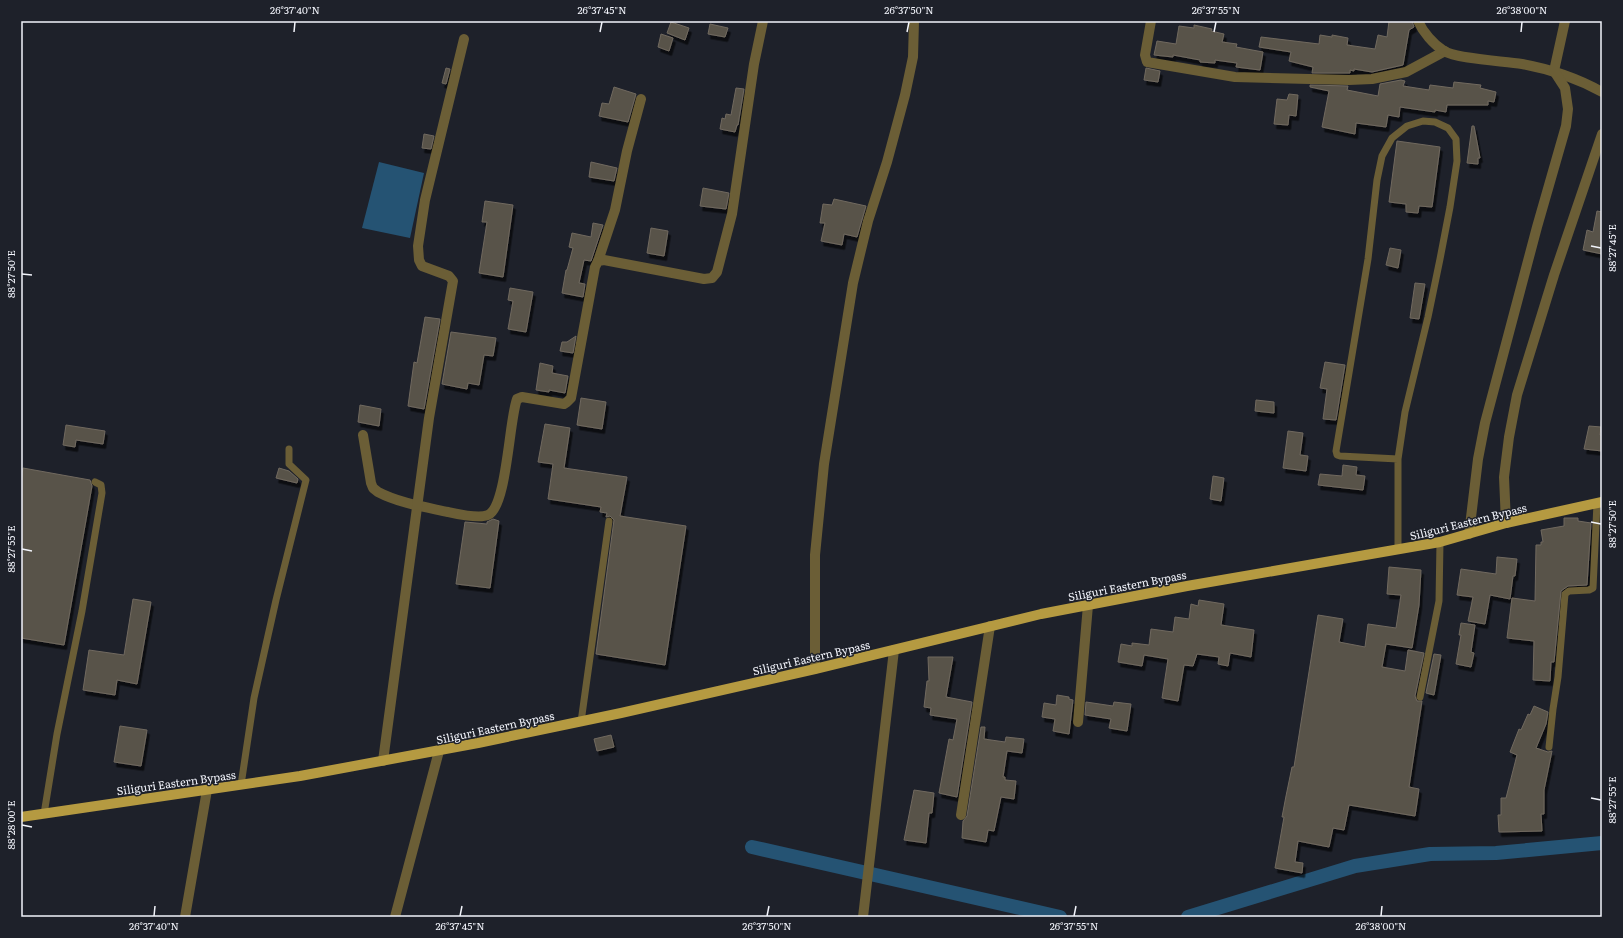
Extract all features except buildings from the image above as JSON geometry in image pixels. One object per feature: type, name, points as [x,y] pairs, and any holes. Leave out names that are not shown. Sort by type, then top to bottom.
[{"type":"main road","name":"Siliguri Eastern Bypass","points":[[21,817],[307,775],[439,751],[581,722],[815,669],[990,626],[1088,605],[1187,586],[1440,542],[1506,523],[1599,503]]},
{"type":"street","points":[[598,261],[604,260],[704,279],[712,278],[717,272],[732,214],[754,64],[763,21]]},
{"type":"street","points":[[815,669],[816,555],[824,464],[853,283],[868,221],[887,162],[905,95],[913,57],[914,21]]},
{"type":"street","points":[[1151,21],[1145,55],[1145,60],[1147,62],[1235,77],[1372,79],[1406,72],[1445,51]]},
{"type":"street","points":[[1418,21],[1431,40],[1445,51],[1462,56],[1522,64],[1554,71],[1581,81],[1602,92]]},
{"type":"street","points":[[1469,534],[1478,459],[1485,423],[1537,227],[1566,126],[1568,109],[1565,88],[1554,71],[1565,21]]},
{"type":"street","points":[[383,761],[429,418],[453,281],[449,276],[422,266],[419,260],[418,246],[425,200],[464,39]]},
{"type":"street","points":[[363,435],[369,476],[373,488],[384,495],[418,506],[455,514],[478,516],[487,515],[494,510],[501,491],[517,399],[522,397],[564,404],[568,402],[570,398],[595,267],[615,210],[627,151],[641,99]]},
{"type":"street","points":[[1506,523],[1504,477],[1508,437],[1517,395],[1552,282],[1602,134]]},
{"type":"street","points":[[1078,722],[1088,605]]},
{"type":"street","points":[[961,815],[990,626]]},
{"type":"street","points":[[863,917],[894,650]]},
{"type":"street","points":[[395,917],[439,751]]},
{"type":"street","points":[[184,917],[207,790]]},
{"type":"lane","points":[[1398,459],[1340,456],[1337,455],[1336,451],[1367,267],[1377,180],[1382,156],[1392,138],[1407,126],[1422,121],[1435,122],[1448,128],[1456,140],[1457,161],[1440,259],[1405,412],[1398,459],[1398,550]]},
{"type":"lane","points":[[240,785],[254,698],[276,600],[306,480],[289,464],[289,449]]},
{"type":"lane","points":[[44,814],[57,734],[82,611],[102,493],[101,485],[94,482]]},
{"type":"lane","points":[[1549,747],[1558,677],[1565,594],[1569,590],[1590,590],[1592,588],[1599,503]]},
{"type":"lane","points":[[581,722],[609,521]]},
{"type":"lane","points":[[1420,697],[1439,601],[1440,542]]},
{"type":"water","points":[[379,162],[424,173],[410,238],[362,228]]},
{"type":"waterway","points":[[1188,917],[1355,866],[1430,854],[1496,853],[1602,843]]},
{"type":"waterway","points":[[752,847],[1060,917]]}]
